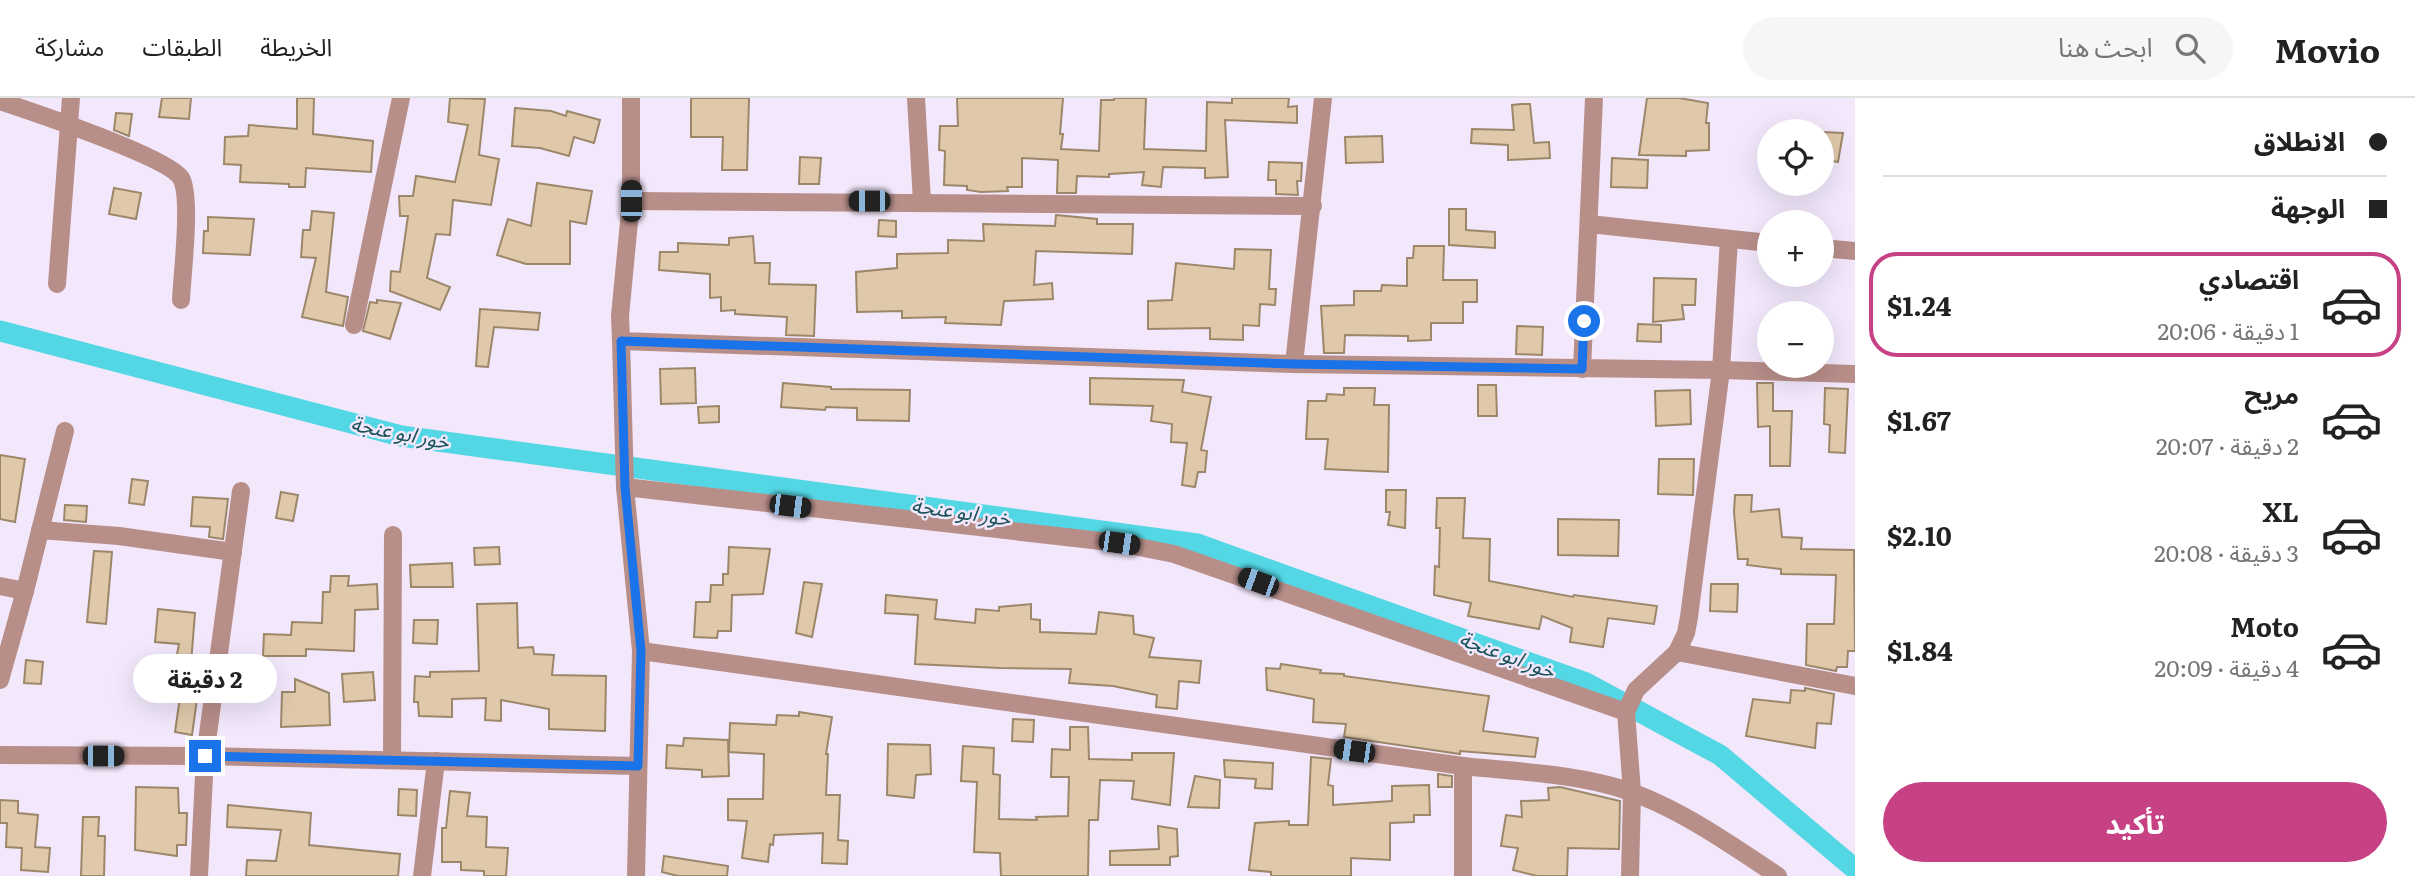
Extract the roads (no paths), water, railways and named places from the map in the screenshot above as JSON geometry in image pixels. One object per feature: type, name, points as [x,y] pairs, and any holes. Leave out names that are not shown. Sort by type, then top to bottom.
[{"type":"street","points":[[57,284],[71,98]]},
{"type":"street","points":[[354,325],[401,98]]},
{"type":"street","points":[[631,98],[631,201],[620,316],[625,487],[641,651],[636,876]]},
{"type":"street","points":[[916,98],[922,202]]},
{"type":"street","points":[[1294,364],[1323,98]]},
{"type":"street","points":[[1582,369],[1594,98]]},
{"type":"street","points":[[0,101],[69,125],[164,164],[181,178],[186,205],[181,300]]},
{"type":"street","points":[[631,201],[1312,206]]},
{"type":"street","points":[[1589,225],[1757,242]]},
{"type":"street","points":[[1630,876],[1632,792],[1626,712],[1636,690],[1677,652],[1686,633],[1721,370],[1729,239]]},
{"type":"street","points":[[1834,249],[1855,251]]},
{"type":"street","points":[[621,341],[1294,364],[1855,374]]},
{"type":"street","points":[[0,680],[65,431]]},
{"type":"street","points":[[625,487],[1119,543],[1174,554],[1232,572],[1626,712]]},
{"type":"street","points":[[199,876],[205,756],[241,491]]},
{"type":"street","points":[[40,530],[119,536],[233,552]]},
{"type":"street","points":[[392,759],[393,535]]},
{"type":"street","points":[[0,586],[25,591]]},
{"type":"street","points":[[641,651],[1609,785],[1632,792],[1702,827],[1778,876]]},
{"type":"street","points":[[1677,652],[1855,686]]},
{"type":"street","points":[[0,755],[392,759],[638,766]]},
{"type":"street","points":[[422,876],[436,761]]},
{"type":"street","points":[[1463,766],[1463,876]]},
{"type":"waterway","name":"خور ابو عنجة","points":[[0,331],[401,436],[1197,544],[1586,683],[1720,755],[1855,869]]}]
